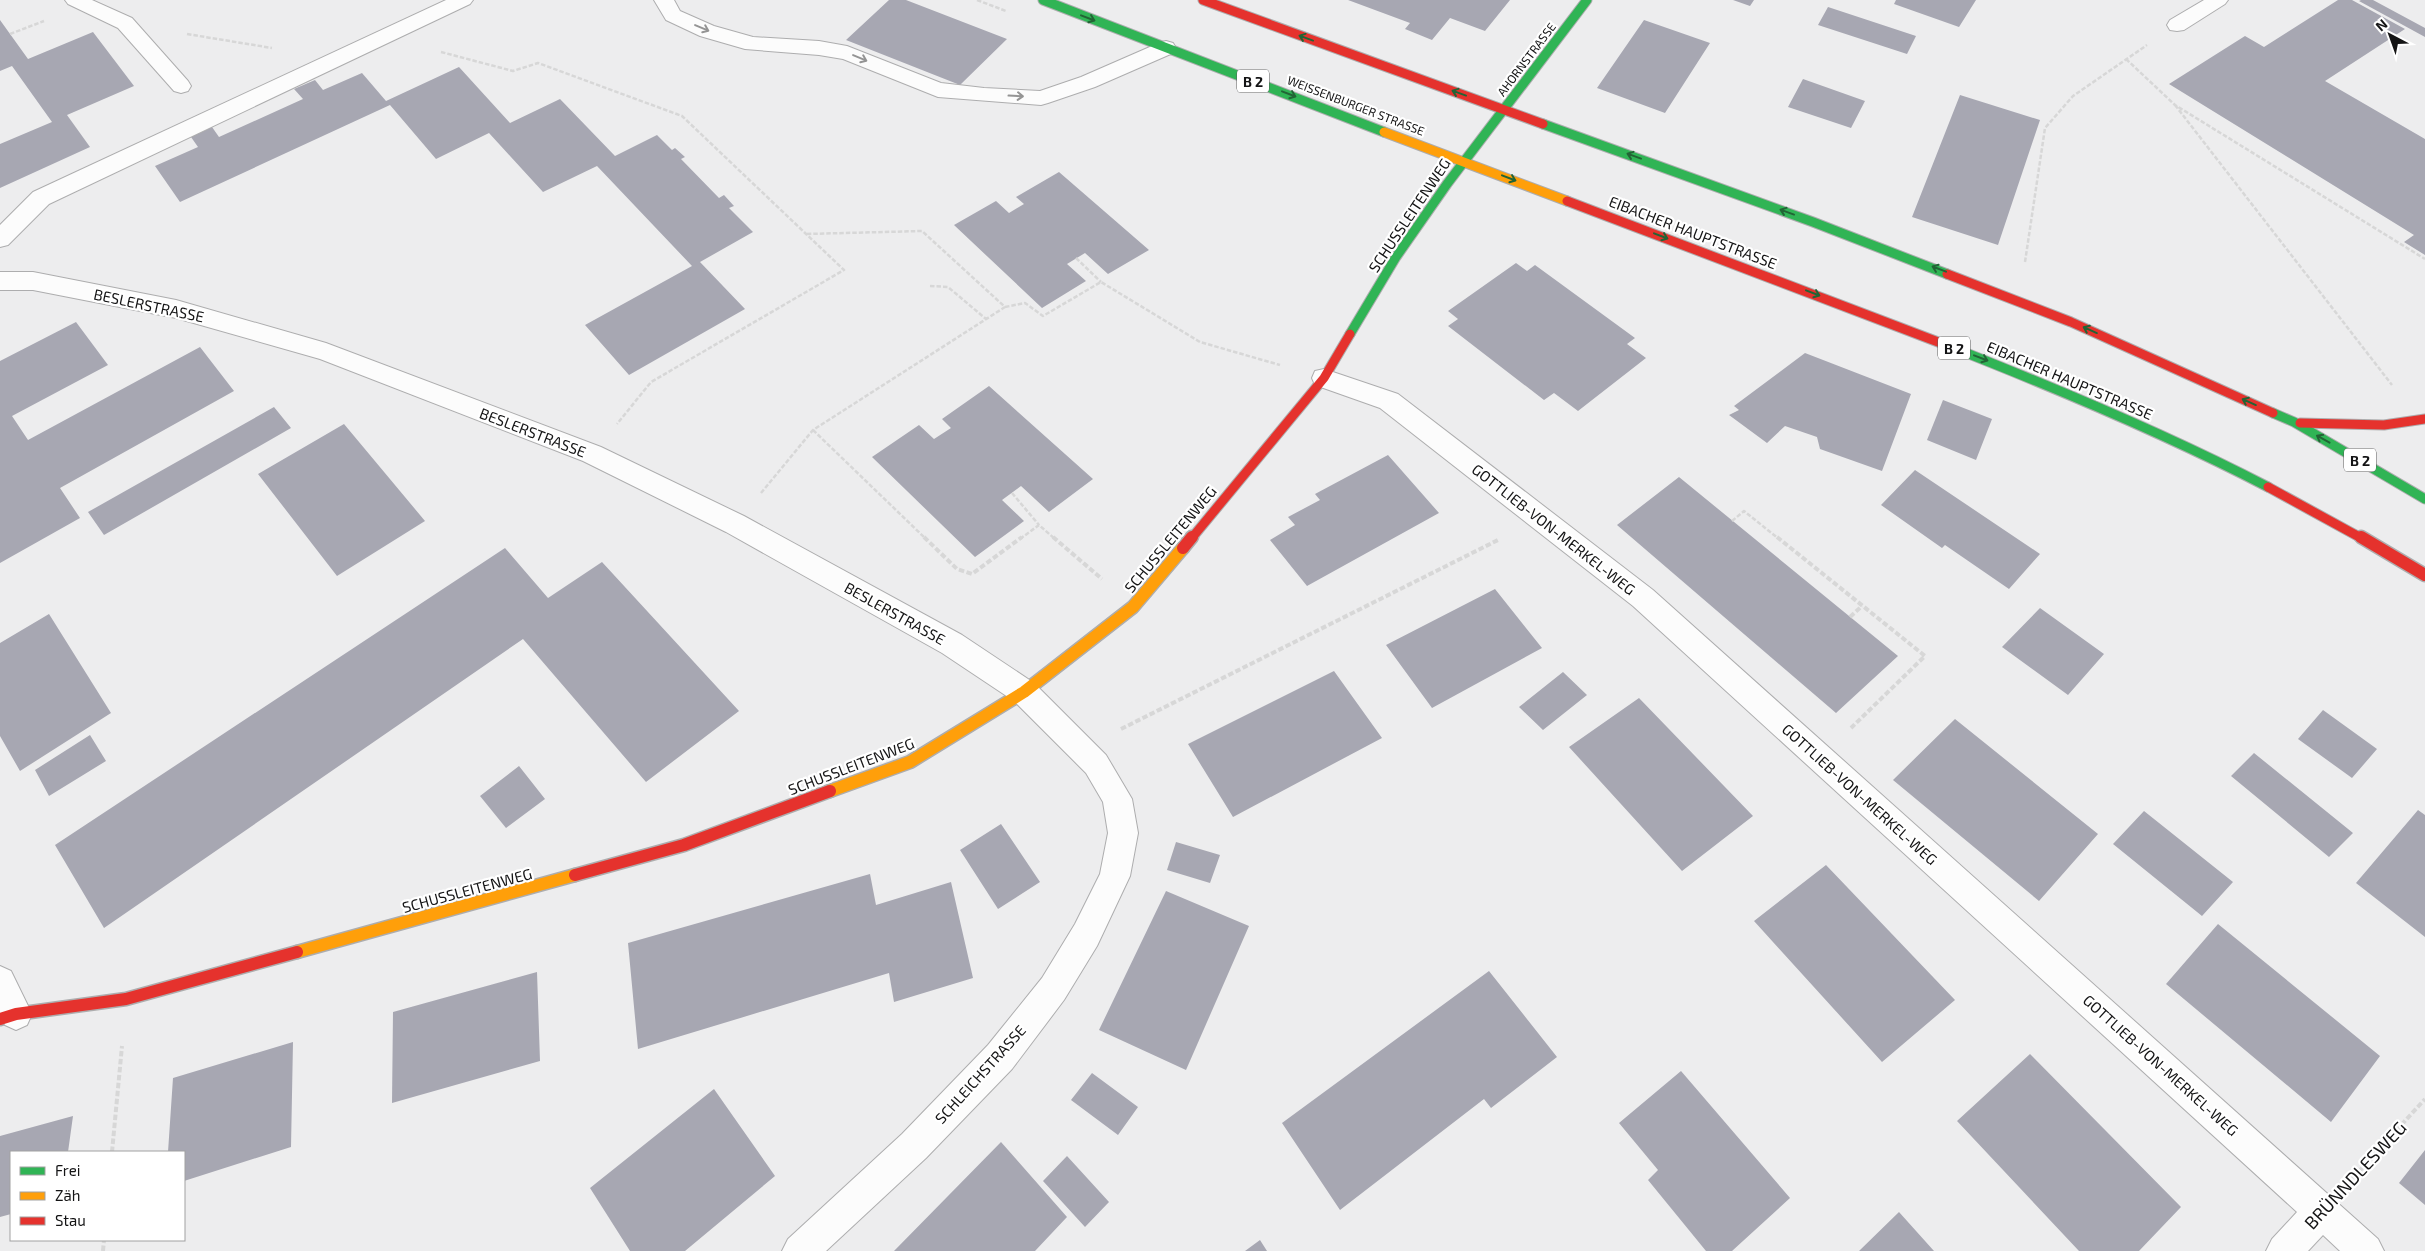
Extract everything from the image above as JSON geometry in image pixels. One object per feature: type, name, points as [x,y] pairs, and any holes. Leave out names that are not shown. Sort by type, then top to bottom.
[{"type":"main road","name":"WEISSENBURGER STRASSE","points":[[1043,0],[1464,161]]},
{"type":"main road","name":"B 2","points":[[1203,0],[1804,218],[1974,283],[2098,334],[2294,422],[2374,467],[2425,499]]},
{"type":"main road","name":"AHORNSTRASSE","points":[[1504,110],[1587,0]]},
{"type":"main road","name":"SCHUSSLEITENWEG","points":[[8,1016],[126,999],[684,845],[910,762],[1024,692],[1133,606],[1324,378],[1396,257],[1464,161],[1504,110]]},
{"type":"main road","name":"EIBACHER HAUPTSTRASSE","points":[[1464,161],[1895,325],[2093,404],[2266,485],[2370,541],[2425,575]]},
{"type":"main road","points":[[2294,422],[2384,425],[2425,419]]},
{"type":"street","points":[[75,0],[125,23],[181,86]]},
{"type":"street","points":[[0,239],[41,198],[463,0]]},
{"type":"street","points":[[664,0],[673,15],[707,31],[752,44],[819,48],[847,53],[938,90],[966,93],[1041,98],[1088,82],[1166,48]]},
{"type":"street","points":[[2177,25],[2218,0]]},
{"type":"street","name":"BESLERSTRASSE","points":[[0,281],[33,281],[176,309],[317,349],[592,454],[735,524],[952,644],[1024,692]]},
{"type":"street","name":"GOTTLIEB-VON-MERKEL-WEG","points":[[1324,378],[1389,401],[1643,598],[2366,1251]]},
{"type":"street","name":"SCHLEICHSTRASSE","points":[[800,1251],[914,1146],[1000,1057],[1053,990],[1086,935],[1115,876],[1124,833],[1116,799],[1096,764],[1024,692]]},
{"type":"street","points":[[0,982],[8,1016]]},
{"type":"street","name":"BRÜNNDLESWEG","points":[[2284,1251],[2322,1211]]},
{"type":"path","points":[[125,23],[336,59]]},
{"type":"path","points":[[2024,266],[2045,128],[2073,96],[2177,25]]},
{"type":"path","points":[[385,36],[514,71],[538,64],[682,116],[844,270],[651,382],[592,454]]},
{"type":"path","points":[[2126,59],[2175,105],[2398,392]]},
{"type":"path","points":[[2175,105],[2425,259]]},
{"type":"path","points":[[806,234],[922,231],[1005,306]]},
{"type":"path","points":[[1076,258],[1101,282],[1200,342],[1324,378]]},
{"type":"path","points":[[735,524],[813,430],[1005,306],[1025,303],[1043,316],[1101,282]]},
{"type":"path","points":[[930,286],[948,287],[986,319]]},
{"type":"path","points":[[813,430],[957,569],[972,574],[1038,525]]},
{"type":"path","points":[[1012,493],[1038,525],[1079,560]]},
{"type":"path","points":[[1732,520],[1744,511],[1925,656],[1820,758]]},
{"type":"path","points":[[1081,749],[1540,519]]},
{"type":"path","points":[[1850,617],[1862,606]]},
{"type":"path","points":[[112,1151],[126,999]]},
{"type":"path","name":"BRÜNNDLESWEG","points":[[2322,1211],[2425,1099]]},
{"type":"building","points":[[889,0],[906,0],[1007,39],[960,85],[846,40]]},
{"type":"building","points":[[1348,0],[1510,0],[1485,31],[1450,18],[1432,40],[1405,29],[1410,23]]},
{"type":"building","points":[[1733,0],[1754,0],[1750,6]]},
{"type":"building","points":[[1896,0],[1976,0],[1959,27],[1894,4]]},
{"type":"building","points":[[2338,0],[2352,0],[2405,29],[2325,81],[2425,139],[2425,255],[2404,242],[2414,235],[2169,84],[2245,36],[2264,47]]},
{"type":"building","points":[[2373,0],[2425,28],[2425,37],[2359,1]]},
{"type":"building","points":[[1828,7],[1916,36],[1907,54],[1818,25]]},
{"type":"building","points":[[0,20],[28,59],[93,32],[134,86],[67,115],[90,147],[0,188],[0,144],[52,122],[12,66],[0,71]]},
{"type":"building","points":[[1644,20],[1710,43],[1665,113],[1597,88]]},
{"type":"building","points":[[459,67],[510,123],[560,99],[615,156],[657,135],[672,150],[675,148],[685,157],[681,159],[719,198],[724,195],[734,206],[729,208],[753,232],[700,262],[745,309],[629,375],[585,325],[692,266],[597,166],[543,192],[489,133],[436,159],[390,105],[180,202],[155,166],[198,147],[191,137],[212,127],[219,137],[303,99],[294,89],[315,80],[323,90],[362,73],[386,101]]},
{"type":"building","points":[[1803,79],[1865,101],[1851,128],[1788,107]]},
{"type":"building","points":[[1960,95],[2040,120],[1998,245],[1912,217]]},
{"type":"building","points":[[1059,172],[1149,250],[1108,274],[1085,253],[1067,264],[1086,281],[1042,308],[954,225],[996,201],[1009,213],[1024,204],[1016,197]]},
{"type":"building","points":[[1516,263],[1527,271],[1535,265],[1635,338],[1627,344],[1646,358],[1578,411],[1554,393],[1544,400],[1448,326],[1458,319],[1448,311]]},
{"type":"building","points":[[76,322],[108,365],[12,416],[28,440],[200,347],[234,391],[60,488],[80,518],[0,563],[0,361]]},
{"type":"building","points":[[1805,353],[1911,394],[1882,471],[1820,449],[1817,437],[1785,426],[1767,443],[1729,415],[1739,410],[1734,406]]},
{"type":"building","points":[[989,386],[1093,479],[1049,512],[1021,486],[1002,500],[1024,521],[975,557],[872,457],[919,425],[934,439],[951,428],[942,419]]},
{"type":"building","points":[[1943,400],[1992,419],[1976,460],[1927,440]]},
{"type":"building","points":[[274,407],[291,428],[104,535],[88,512]]},
{"type":"building","points":[[344,424],[425,521],[337,576],[258,474]]},
{"type":"building","points":[[1388,455],[1439,513],[1307,586],[1270,540],[1295,525],[1288,517],[1320,500],[1315,494]]},
{"type":"building","points":[[1915,470],[2040,554],[2009,589],[1945,545],[1942,548],[1881,505]]},
{"type":"building","points":[[1679,477],[1898,656],[1836,713],[1617,525]]},
{"type":"building","points":[[505,548],[548,598],[602,562],[739,711],[646,782],[523,639],[104,928],[55,845]]},
{"type":"building","points":[[1495,589],[1542,648],[1432,708],[1386,645]]},
{"type":"building","points":[[2040,608],[2104,654],[2068,695],[2002,647]]},
{"type":"building","points":[[49,614],[111,713],[20,771],[0,736],[0,643]]},
{"type":"building","points":[[1334,671],[1382,738],[1233,817],[1188,744]]},
{"type":"building","points":[[1563,672],[1587,695],[1543,730],[1519,707]]},
{"type":"building","points":[[1639,698],[1753,816],[1682,871],[1569,747]]},
{"type":"building","points":[[2323,710],[2377,749],[2352,778],[2298,739]]},
{"type":"building","points":[[1955,719],[2098,834],[2039,901],[1893,780]]},
{"type":"building","points":[[90,735],[106,761],[49,796],[35,770]]},
{"type":"building","points":[[2254,753],[2353,833],[2329,857],[2231,776]]},
{"type":"building","points":[[519,766],[545,799],[506,828],[480,796]]},
{"type":"building","points":[[2418,810],[2425,815],[2425,937],[2356,883]]},
{"type":"building","points":[[2144,811],[2233,882],[2202,916],[2113,844]]},
{"type":"building","points":[[1001,824],[1040,882],[998,909],[960,850]]},
{"type":"building","points":[[1176,842],[1220,855],[1210,883],[1167,870]]},
{"type":"building","points":[[1826,865],[1955,1000],[1882,1062],[1754,921]]},
{"type":"building","points":[[870,874],[876,905],[951,882],[973,978],[894,1002],[889,973],[638,1049],[628,943]]},
{"type":"building","points":[[1166,891],[1249,926],[1186,1070],[1099,1030]]},
{"type":"building","points":[[2218,924],[2380,1056],[2331,1122],[2166,984]]},
{"type":"building","points":[[1489,971],[1557,1057],[1491,1108],[1484,1099],[1340,1210],[1282,1123]]},
{"type":"building","points":[[537,972],[540,1061],[392,1103],[393,1012]]},
{"type":"building","points":[[293,1042],[291,1147],[185,1181],[185,1151],[168,1151],[173,1078]]},
{"type":"building","points":[[2030,1054],[2181,1207],[2139,1251],[2079,1251],[1957,1121]]},
{"type":"building","points":[[1681,1071],[1790,1198],[1732,1251],[1706,1251],[1648,1180],[1658,1170],[1619,1123]]},
{"type":"building","points":[[1092,1073],[1138,1107],[1118,1135],[1071,1100]]},
{"type":"building","points":[[714,1089],[775,1176],[685,1251],[630,1251],[590,1188]]},
{"type":"building","points":[[73,1116],[68,1151],[10,1151],[10,1214],[0,1217],[0,1136]]},
{"type":"building","points":[[1001,1142],[1067,1217],[1035,1251],[894,1251]]},
{"type":"building","points":[[2425,1150],[2425,1205],[2399,1183]]},
{"type":"building","points":[[1067,1156],[1109,1202],[1085,1227],[1043,1181]]},
{"type":"building","points":[[1899,1212],[1934,1251],[1859,1251]]},
{"type":"building","points":[[1260,1240],[1267,1251],[1245,1251]]},
{"type":"traffic: fast","points":[[1043,0],[1384,132]]},
{"type":"traffic: fast","points":[[1350,334],[1396,257],[1447,184],[1587,0]]},
{"type":"traffic: fast","points":[[1543,124],[1813,222],[1947,274]]},
{"type":"traffic: fast","points":[[1946,345],[2028,377],[2150,429],[2268,487]]},
{"type":"traffic: fast","points":[[2273,413],[2294,422],[2425,499]]},
{"type":"traffic: slow","points":[[1384,132],[1567,201]]},
{"type":"traffic: slow","points":[[830,791],[910,762],[1024,692],[1133,607],[1183,548]]},
{"type":"traffic: slow","points":[[297,952],[575,875]]},
{"type":"traffic: jam","points":[[1203,0],[1543,124]]},
{"type":"traffic: jam","points":[[1567,201],[1946,345]]},
{"type":"traffic: jam","points":[[1947,274],[2071,322],[2273,413]]},
{"type":"traffic: jam","points":[[1183,548],[1324,378],[1350,334]]},
{"type":"traffic: jam","points":[[2300,423],[2384,425],[2425,419]]},
{"type":"traffic: jam","points":[[2268,487],[2340,525],[2425,575]]},
{"type":"traffic: jam","points":[[575,875],[684,845],[830,791]]},
{"type":"traffic: jam","points":[[0,1019],[16,1014],[126,999],[297,952]]}]
